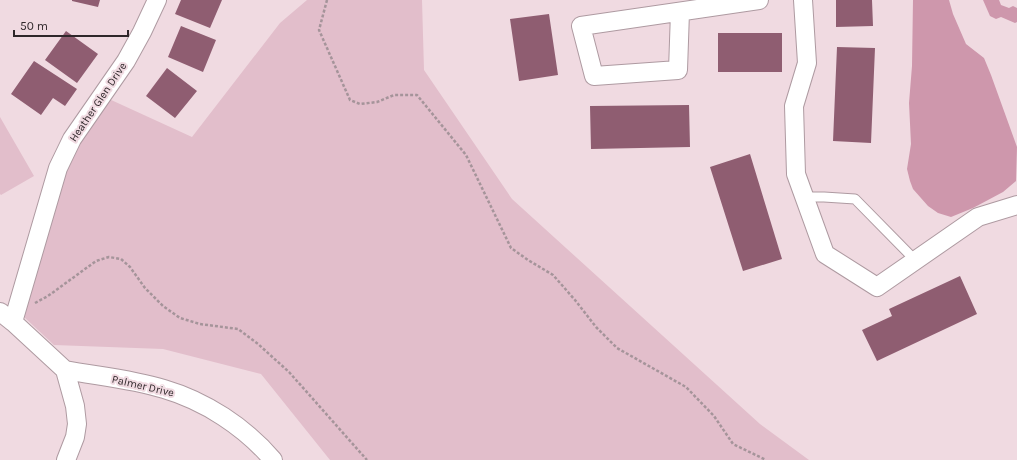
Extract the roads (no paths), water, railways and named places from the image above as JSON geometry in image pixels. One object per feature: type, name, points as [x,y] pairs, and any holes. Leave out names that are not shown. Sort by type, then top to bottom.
[{"type":"street","name":"Heather Glen Drive","points":[[9,316],[58,168],[72,139],[126,61],[157,0]]},
{"type":"street","points":[[680,12],[678,70],[594,76],[581,26],[759,0]]},
{"type":"street","points":[[803,0],[807,62],[794,106],[796,174],[825,254],[877,287],[978,217],[1017,205]]},
{"type":"street","points":[[9,316],[65,370],[75,406],[77,424],[75,437],[66,460]]},
{"type":"street","name":"Palmer Drive","points":[[65,370],[164,389],[187,398],[215,411],[241,429],[273,460]]},
{"type":"lane","points":[[804,198],[824,197],[856,200],[916,261]]}]
